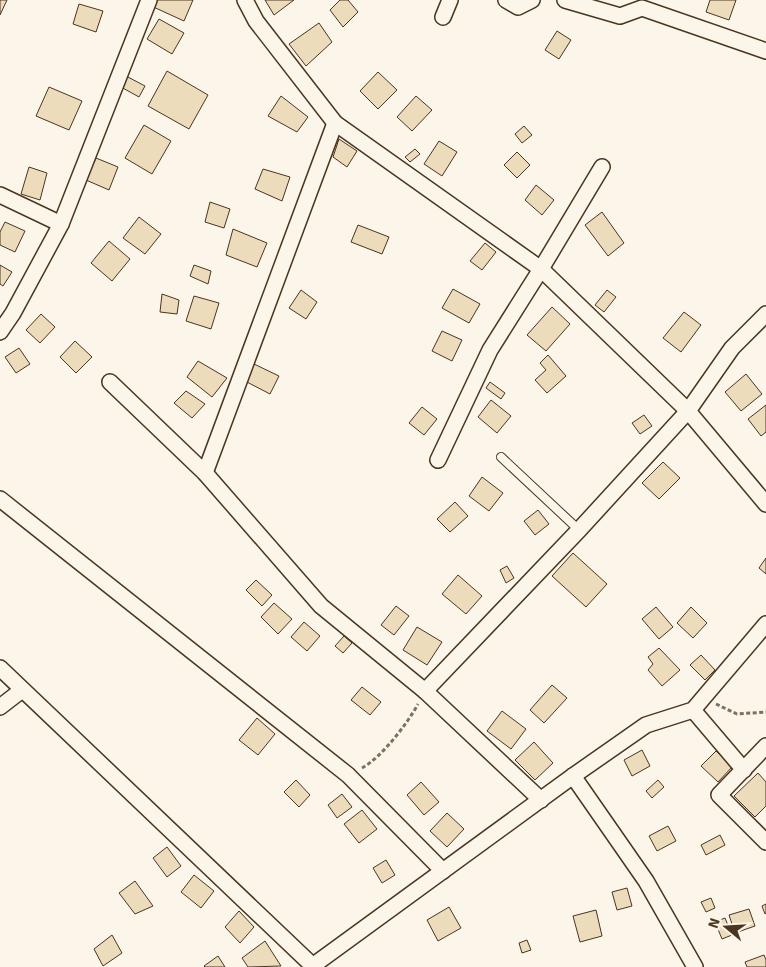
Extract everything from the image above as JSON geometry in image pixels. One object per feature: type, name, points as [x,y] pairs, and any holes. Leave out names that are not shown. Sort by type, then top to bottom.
[{"type":"street","points":[[0,332],[13,313],[61,224],[149,0]]},
{"type":"street","points":[[245,0],[256,21],[336,123],[541,268],[688,412],[766,504]]},
{"type":"street","points":[[443,17],[450,0]]},
{"type":"street","points":[[506,0],[518,6],[532,0]]},
{"type":"street","points":[[565,0],[620,16],[642,8],[766,51]]},
{"type":"street","points":[[205,473],[336,123]]},
{"type":"street","points":[[438,460],[490,350],[602,167]]},
{"type":"street","points":[[0,195],[61,224]]},
{"type":"street","points":[[425,691],[579,530],[688,412],[732,348],[766,314]]},
{"type":"street","points":[[110,382],[205,473],[322,606],[425,691],[541,800]]},
{"type":"street","points":[[0,499],[348,775],[443,871]]},
{"type":"street","points":[[0,668],[313,966],[646,725],[696,707],[766,624]]},
{"type":"street","points":[[0,707],[22,690]]},
{"type":"street","points":[[696,707],[744,770]]},
{"type":"street","points":[[766,746],[719,795],[766,842]]},
{"type":"street","points":[[573,776],[646,881],[695,967]]},
{"type":"lane","points":[[501,457],[579,530]]},
{"type":"path","points":[[348,775],[370,764],[395,737],[415,710],[425,691]]},
{"type":"path","points":[[696,707],[714,703],[737,714],[766,712]]},
{"type":"building","points":[[0,0],[7,0],[0,15]]},
{"type":"building","points":[[152,0],[193,0],[184,21],[149,5]]},
{"type":"building","points":[[265,0],[294,0],[274,15]]},
{"type":"building","points":[[340,0],[348,0],[358,12],[343,27],[330,10]]},
{"type":"building","points":[[710,0],[736,0],[729,20],[706,12]]},
{"type":"building","points":[[79,4],[103,11],[96,32],[73,24]]},
{"type":"building","points":[[159,19],[184,33],[172,54],[147,39]]},
{"type":"building","points":[[319,23],[332,42],[306,66],[289,44]]},
{"type":"building","points":[[557,31],[571,40],[559,59],[545,50]]},
{"type":"building","points":[[167,71],[208,95],[189,129],[148,106]]},
{"type":"building","points":[[378,72],[397,90],[378,109],[360,91]]},
{"type":"building","points":[[126,76],[145,86],[139,97],[121,87]]},
{"type":"building","points":[[49,87],[82,101],[69,130],[36,116]]},
{"type":"building","points":[[281,96],[308,117],[297,132],[268,116]]},
{"type":"building","points":[[416,96],[432,110],[412,131],[397,117]]},
{"type":"building","points":[[144,125],[171,141],[152,174],[125,158]]},
{"type":"building","points":[[524,126],[532,135],[522,143],[515,134]]},
{"type":"building","points":[[339,139],[357,151],[347,167],[333,157]]},
{"type":"building","points":[[439,141],[457,152],[442,176],[424,164]]},
{"type":"building","points":[[415,149],[420,154],[410,162],[405,157]]},
{"type":"building","points":[[517,152],[530,165],[517,178],[504,165]]},
{"type":"building","points":[[96,158],[118,167],[109,190],[86,180]]},
{"type":"building","points":[[29,167],[47,173],[40,200],[21,194]]},
{"type":"building","points":[[263,169],[290,177],[282,201],[255,189]]},
{"type":"building","points":[[536,185],[554,200],[542,215],[525,200]]},
{"type":"building","points":[[210,202],[230,209],[224,228],[205,222]]},
{"type":"building","points":[[602,212],[624,243],[608,256],[585,225]]},
{"type":"building","points":[[139,217],[161,234],[145,254],[123,238]]},
{"type":"building","points":[[5,222],[25,231],[15,252],[0,245],[0,232]]},
{"type":"building","points":[[358,225],[389,237],[382,254],[351,242]]},
{"type":"building","points":[[233,229],[267,243],[257,267],[226,255]]},
{"type":"building","points":[[109,241],[130,259],[112,281],[91,263]]},
{"type":"building","points":[[485,243],[496,252],[482,270],[470,261]]},
{"type":"building","points":[[0,265],[12,272],[3,286],[0,284]]},
{"type":"building","points":[[194,265],[211,271],[208,284],[190,276]]},
{"type":"building","points":[[453,289],[480,304],[469,323],[442,308]]},
{"type":"building","points":[[301,290],[317,302],[306,319],[289,308]]},
{"type":"building","points":[[607,290],[616,297],[604,312],[595,305]]},
{"type":"building","points":[[162,294],[179,300],[177,314],[160,312]]},
{"type":"building","points":[[194,296],[219,303],[211,329],[186,321]]},
{"type":"building","points":[[552,307],[570,324],[546,351],[527,335]]},
{"type":"building","points":[[684,312],[701,325],[681,352],[663,338]]},
{"type":"building","points":[[41,314],[55,327],[40,343],[26,330]]},
{"type":"building","points":[[442,331],[462,340],[452,361],[432,351]]},
{"type":"building","points":[[75,341],[92,357],[76,373],[60,357]]},
{"type":"building","points":[[19,348],[30,364],[16,373],[5,357]]},
{"type":"building","points":[[548,355],[566,376],[547,393],[535,380],[546,370],[540,363]]},
{"type":"building","points":[[198,361],[227,378],[212,397],[187,377]]},
{"type":"building","points":[[254,364],[279,376],[270,394],[245,381]]},
{"type":"building","points":[[746,374],[762,394],[741,411],[725,392]]},
{"type":"building","points":[[490,382],[505,393],[501,399],[486,388]]},
{"type":"building","points":[[186,391],[205,404],[192,418],[174,403]]},
{"type":"building","points":[[491,400],[511,416],[497,433],[478,417]]},
{"type":"building","points":[[766,405],[766,432],[761,436],[748,419]]},
{"type":"building","points":[[422,407],[437,419],[424,435],[409,423]]},
{"type":"building","points":[[644,415],[652,426],[640,434],[632,423]]},
{"type":"building","points":[[663,462],[680,478],[659,499],[642,483]]},
{"type":"building","points":[[482,477],[503,493],[489,511],[469,496]]},
{"type":"building","points":[[455,502],[468,516],[450,532],[437,519]]},
{"type":"building","points":[[538,510],[549,524],[535,535],[524,521]]},
{"type":"building","points":[[573,553],[607,584],[586,607],[552,576]]},
{"type":"building","points":[[766,558],[766,574],[759,568]]},
{"type":"building","points":[[507,566],[514,578],[506,583],[500,570]]},
{"type":"building","points":[[458,575],[482,596],[466,614],[442,594]]},
{"type":"building","points":[[256,580],[272,595],[262,606],[246,590]]},
{"type":"building","points":[[274,603],[292,619],[278,634],[261,617]]},
{"type":"building","points":[[396,606],[409,616],[394,635],[381,625]]},
{"type":"building","points":[[656,607],[673,627],[659,639],[642,619]]},
{"type":"building","points":[[691,607],[707,623],[693,638],[677,623]]},
{"type":"building","points":[[304,622],[320,636],[307,651],[291,637]]},
{"type":"building","points":[[417,627],[442,642],[427,665],[403,650]]},
{"type":"building","points":[[344,636],[352,643],[343,653],[335,646]]},
{"type":"building","points":[[659,648],[680,670],[662,686],[648,670],[653,664],[648,657]]},
{"type":"building","points":[[701,655],[715,670],[705,680],[690,665]]},
{"type":"building","points":[[552,685],[567,698],[544,723],[530,710]]},
{"type":"building","points":[[362,687],[381,702],[370,715],[351,700]]},
{"type":"building","points":[[502,711],[526,729],[511,749],[487,731]]},
{"type":"building","points":[[257,718],[275,734],[258,755],[239,740]]},
{"type":"building","points":[[534,742],[553,763],[535,780],[515,760]]},
{"type":"building","points":[[642,750],[650,766],[632,776],[624,760]]},
{"type":"building","points":[[716,751],[732,767],[718,782],[701,766]]},
{"type":"building","points":[[758,773],[766,782],[766,806],[755,817],[734,796]]},
{"type":"building","points":[[296,780],[310,795],[299,807],[284,792]]},
{"type":"building","points":[[658,780],[664,787],[652,798],[646,791]]},
{"type":"building","points":[[421,782],[439,802],[424,815],[407,795]]},
{"type":"building","points":[[342,794],[352,807],[337,818],[328,805]]},
{"type":"building","points":[[362,810],[377,829],[359,843],[344,824]]},
{"type":"building","points":[[447,813],[464,829],[447,847],[430,831]]},
{"type":"building","points":[[668,826],[676,841],[657,851],[649,836]]},
{"type":"building","points":[[720,835],[725,845],[706,855],[701,845]]},
{"type":"building","points":[[167,847],[181,866],[167,877],[153,858]]},
{"type":"building","points":[[386,860],[395,875],[382,883],[373,868]]},
{"type":"building","points":[[194,875],[214,891],[201,908],[181,892]]},
{"type":"building","points":[[135,881],[153,906],[135,914],[119,893]]},
{"type":"building","points":[[627,888],[632,906],[617,910],[612,892]]},
{"type":"building","points":[[711,898],[715,908],[706,912],[701,902]]},
{"type":"building","points":[[766,904],[766,913],[765,914],[762,906]]},
{"type":"building","points":[[449,907],[461,928],[438,941],[427,920]]},
{"type":"building","points":[[749,909],[755,926],[735,933],[729,915]]},
{"type":"building","points":[[596,910],[602,936],[580,942],[573,916]]},
{"type":"building","points":[[239,911],[254,927],[240,943],[225,927]]},
{"type":"building","points":[[725,918],[732,935],[722,939],[715,922]]},
{"type":"building","points":[[112,935],[122,953],[103,966],[94,949]]},
{"type":"building","points":[[527,940],[531,950],[522,953],[519,943]]},
{"type":"building","points":[[265,941],[281,966],[248,967],[242,958]]},
{"type":"building","points":[[764,955],[766,967],[747,967],[745,962]]},
{"type":"building","points":[[218,956],[225,967],[204,966]]}]
